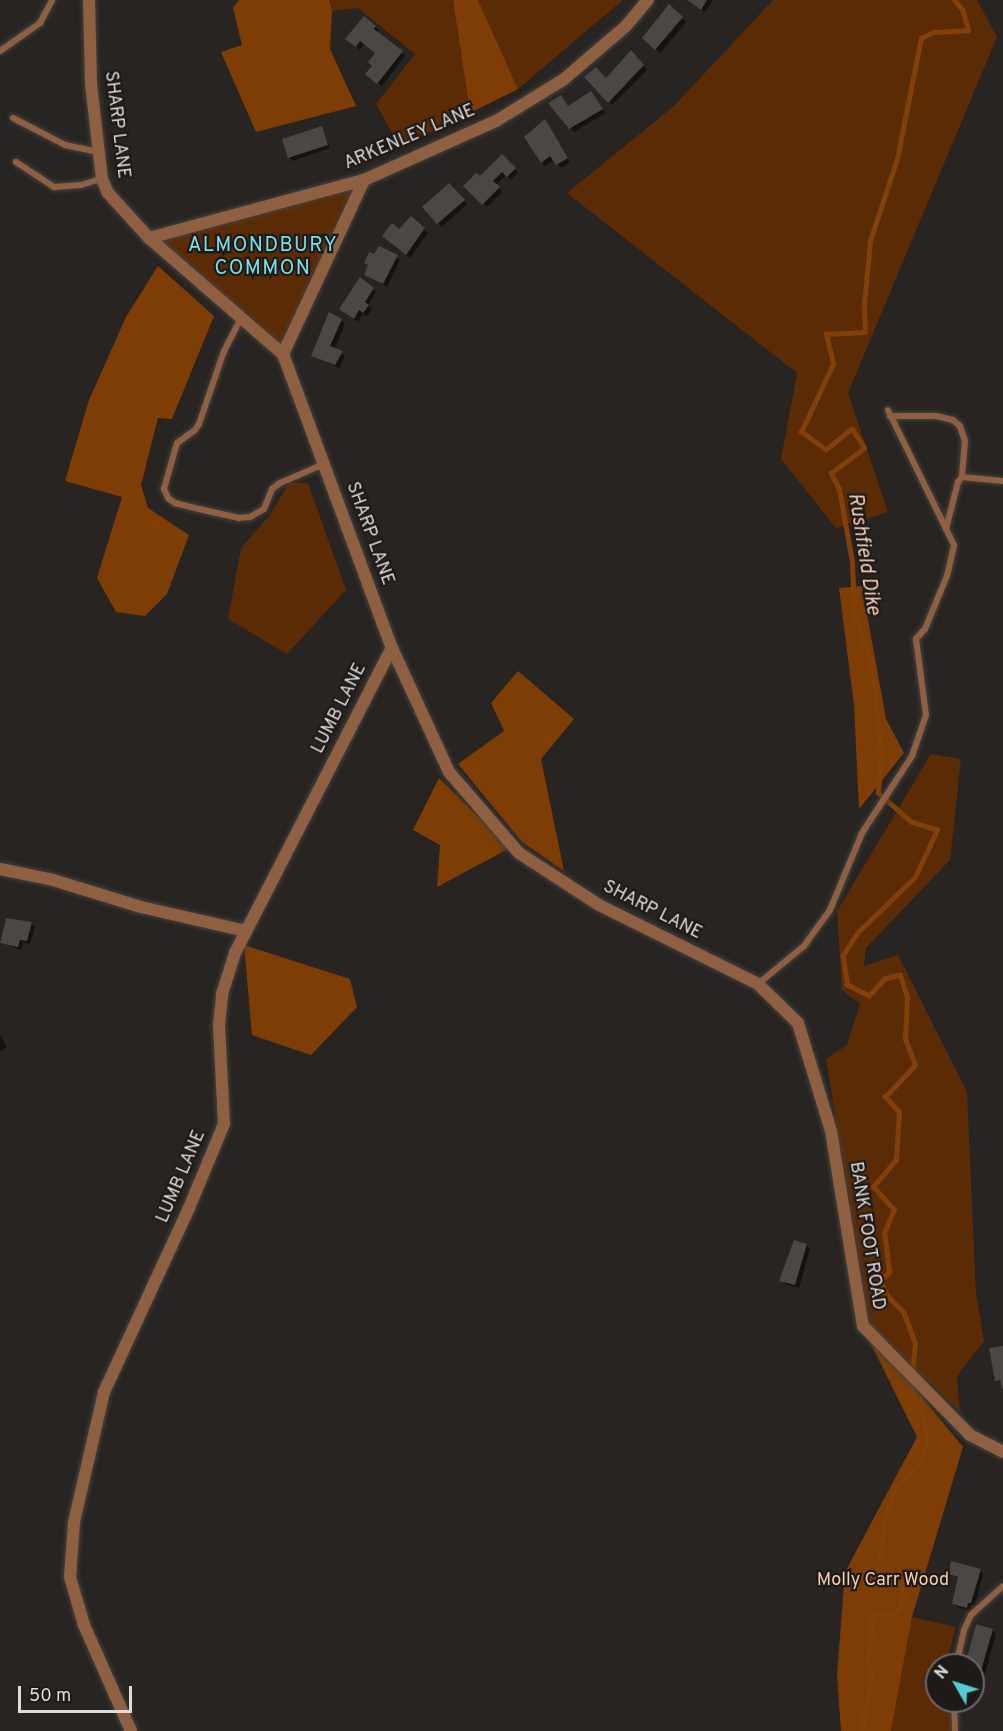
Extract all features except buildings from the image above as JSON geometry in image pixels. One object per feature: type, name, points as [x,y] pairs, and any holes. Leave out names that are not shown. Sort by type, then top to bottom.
[{"type":"street","name":"SHARP LANE","points":[[89,0],[90,84],[102,179],[108,193],[149,238],[283,354],[392,648],[449,772],[519,853],[599,905],[758,984]]},
{"type":"street","name":"ARKENLEY LANE","points":[[149,238],[364,180],[496,121],[563,80],[626,26],[648,0]]},
{"type":"street","points":[[283,354],[364,180]]},
{"type":"street","name":"LUMB LANE","points":[[131,1731],[84,1625],[70,1577],[74,1522],[104,1392],[189,1208],[224,1124],[219,1025],[221,1004],[235,953],[392,648]]},
{"type":"street","points":[[0,868],[53,880],[141,907],[246,931]]},
{"type":"street","name":"BANK FOOT ROAD","points":[[758,984],[798,1023],[831,1131],[863,1326],[970,1435],[1003,1452]]},
{"type":"lane","points":[[0,51],[40,23],[52,0]]},
{"type":"lane","points":[[13,118],[65,145],[100,152]]},
{"type":"lane","points":[[16,162],[54,187],[81,185],[102,179]]},
{"type":"lane","points":[[241,318],[224,351],[199,424],[195,430],[177,443],[164,489],[168,498],[175,503],[199,509],[239,518],[250,517],[264,509],[272,489],[280,483],[324,464]]},
{"type":"lane","points":[[758,984],[804,946],[830,910],[852,852],[912,756],[926,715],[916,639],[925,629],[947,576],[954,545],[946,530],[889,413],[936,416],[953,420],[960,426],[965,447],[962,477],[957,482],[946,530]]},
{"type":"lane","points":[[962,477],[1003,481]]},
{"type":"lane","points":[[958,1653],[963,1630],[971,1615],[1003,1586]]},
{"type":"lane","points":[[954,1713],[955,1731]]},
{"type":"shaded area","points":[[329,0],[453,0],[470,113],[400,147],[376,104],[415,54],[358,8],[332,11]]},
{"type":"shaded area","points":[[478,0],[623,0],[518,89]]},
{"type":"shaded area","points":[[773,0],[977,0],[997,37],[848,393],[888,512],[836,528],[781,459],[797,373],[567,193],[674,106]]},
{"type":"shaded area","name":"ALMONDBURY COMMON","points":[[364,180],[283,352],[148,236]]},
{"type":"shaded area","points":[[289,483],[308,483],[346,590],[287,654],[228,619],[241,548],[269,516]]},
{"type":"shaded area","points":[[931,754],[961,759],[950,860],[866,948],[864,966],[898,955],[967,1092],[976,1293],[984,1341],[957,1376],[960,1412],[870,1325],[826,1059],[847,1045],[860,1004],[842,990],[837,911]]},
{"type":"shaded area","points":[[912,1617],[956,1627],[949,1653],[925,1653],[925,1713],[950,1713],[952,1731],[891,1731]]},
{"type":"green space","points":[[239,0],[329,0],[332,11],[330,49],[356,106],[256,132],[221,52],[242,45],[233,8]]},
{"type":"green space","points":[[453,0],[478,0],[518,89],[470,113]]},
{"type":"green space","points":[[158,266],[214,316],[172,419],[158,418],[141,485],[148,508],[189,535],[167,594],[145,616],[116,612],[97,578],[122,497],[65,481],[89,400],[126,317]]},
{"type":"green space","points":[[862,586],[886,719],[904,753],[859,809],[854,705],[839,588]]},
{"type":"green space","points":[[518,671],[574,719],[541,759],[564,871],[522,842],[458,764],[504,731],[491,703]]},
{"type":"green space","points":[[439,778],[510,848],[437,887],[440,845],[413,830]]},
{"type":"green space","points":[[244,945],[350,979],[357,1007],[311,1055],[252,1035]]},
{"type":"green space","name":"Molly Carr Wood","points":[[860,1322],[963,1447],[912,1617],[891,1731],[841,1731],[837,1675],[845,1572],[917,1437]]},
{"type":"waterway","name":"Rushfield Dike","points":[[862,1731],[871,1676],[868,1659],[873,1614],[890,1615],[899,1608],[904,1594],[900,1580],[880,1558],[885,1517],[894,1490],[921,1462],[926,1445],[924,1418],[910,1391],[915,1344],[904,1313],[887,1296],[880,1281],[889,1272],[884,1233],[894,1210],[873,1187],[896,1160],[899,1112],[885,1097],[915,1065],[905,1039],[907,997],[900,975],[885,979],[869,996],[847,985],[843,955],[858,932],[915,877],[937,830],[911,822],[878,793],[881,754],[872,666],[854,614],[852,562],[839,489],[831,473],[864,448],[852,429],[826,450],[801,432],[833,364],[826,334],[865,332],[864,305],[870,241],[897,159],[921,38],[934,32],[968,30],[963,11],[954,0]]},
{"type":"district","name":"ALMONDBURY COMMON","points":[[263,258]]}]
